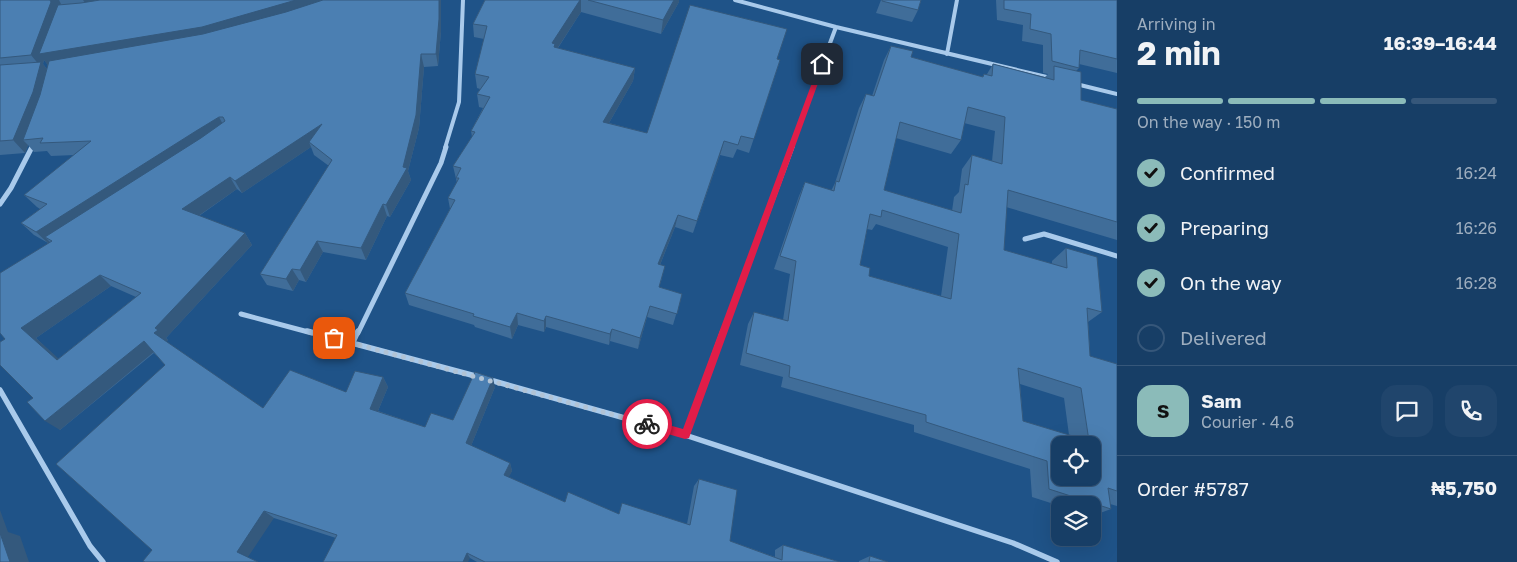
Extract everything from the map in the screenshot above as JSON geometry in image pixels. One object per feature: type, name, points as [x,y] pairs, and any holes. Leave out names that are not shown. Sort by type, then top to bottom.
[{"type":"street","points":[[353,342],[441,163],[459,102],[463,0]]},
{"type":"street","points":[[735,0],[836,27],[1060,80]]},
{"type":"street","points":[[947,54],[957,0]]},
{"type":"street","points":[[685,434],[836,27]]},
{"type":"street","points":[[1070,83],[1117,94]]},
{"type":"street","points":[[0,204],[12,188],[35,141]]},
{"type":"street","points":[[1025,238],[1044,234],[1117,256]]},
{"type":"street","points":[[241,314],[353,342],[685,434],[1013,543],[1057,562]]},
{"type":"street","points":[[0,390],[90,546],[103,562]]},
{"type":"building","points":[[0,0],[50,0],[51,2],[31,55],[0,58]]},
{"type":"building","points":[[100,0],[296,0],[202,27],[39,54],[58,5]]},
{"type":"building","points":[[323,0],[439,0],[436,54],[421,54],[416,115],[403,167],[407,168],[386,205],[383,204],[361,248],[317,241],[300,270],[292,269],[286,279],[260,274],[332,160],[309,142],[322,124],[235,181],[230,177],[182,209],[245,233],[155,328],[158,330],[154,333],[263,408],[290,370],[346,392],[355,371],[383,377],[370,409],[425,427],[431,413],[453,420],[475,372],[493,378],[466,443],[510,463],[504,475],[565,502],[568,492],[619,514],[622,503],[690,525],[699,479],[737,490],[730,541],[782,560],[783,545],[840,562],[485,562],[467,553],[463,562],[323,562],[337,535],[264,511],[237,552],[258,562],[143,561],[152,550],[56,464],[165,365],[144,341],[45,421],[27,402],[33,398],[0,365],[0,342],[5,339],[0,333],[0,273],[52,241],[45,237],[225,121],[223,117],[219,117],[36,232],[21,223],[47,204],[24,195],[91,141],[40,143],[43,138],[23,140],[40,95],[49,61],[203,34]],"holes":[[[100,275],[141,293],[57,360],[21,328]]]},
{"type":"building","points":[[485,0],[580,0],[552,43],[555,44],[554,47],[635,68],[603,122],[647,133],[690,5],[787,29],[777,59],[780,60],[754,139],[741,136],[738,145],[724,141],[697,221],[678,215],[658,264],[665,266],[659,287],[682,294],[677,314],[650,306],[640,338],[612,329],[610,334],[546,316],[544,321],[517,313],[510,327],[405,293],[455,200],[448,198],[459,178],[456,178],[461,168],[453,166],[475,132],[471,131],[490,97],[477,94],[489,77],[475,74],[487,26],[473,24]]},
{"type":"building","points":[[588,0],[674,0],[663,20]]},
{"type":"building","points":[[882,0],[921,0],[918,10]]},
{"type":"building","points":[[1004,0],[1117,0],[1117,59],[1080,50],[1079,68],[1052,61],[1051,34],[1030,29],[1031,14],[1004,9]]},
{"type":"building","points":[[891,46],[913,51],[911,57],[983,77],[984,74],[992,76],[993,64],[1054,80],[1054,66],[1081,72],[1081,100],[1117,109],[1117,222],[1008,190],[1004,250],[1067,268],[1066,248],[1097,257],[1102,312],[1087,308],[1090,356],[1117,364],[1117,491],[1108,488],[1111,509],[1101,506],[1101,496],[1071,496],[1049,489],[1047,461],[926,422],[926,415],[789,377],[790,366],[746,353],[754,312],[788,321],[796,261],[780,256],[805,182],[834,191],[836,181],[839,182],[866,94],[874,96]],"holes":[[[968,107],[1005,117],[1002,164],[972,155],[968,185],[965,184],[961,213],[884,190],[900,122],[961,140]],[[882,210],[959,234],[951,299],[869,276],[870,268],[860,265],[870,214],[881,217]],[[1018,368],[1081,388],[1088,436],[1101,436],[1101,486],[1051,486],[1051,436],[1072,436],[1023,421]]]},
{"type":"building","points":[[41,62],[33,92],[13,140],[0,141],[0,65]]},
{"type":"building","points":[[0,533],[10,562],[0,562]]},
{"type":"building","points":[[870,556],[888,562],[869,562]]},
{"type":"way so far","points":[[334,338],[647,424]]},
{"type":"route","points":[[647,424],[685,434],[822,64]]}]
